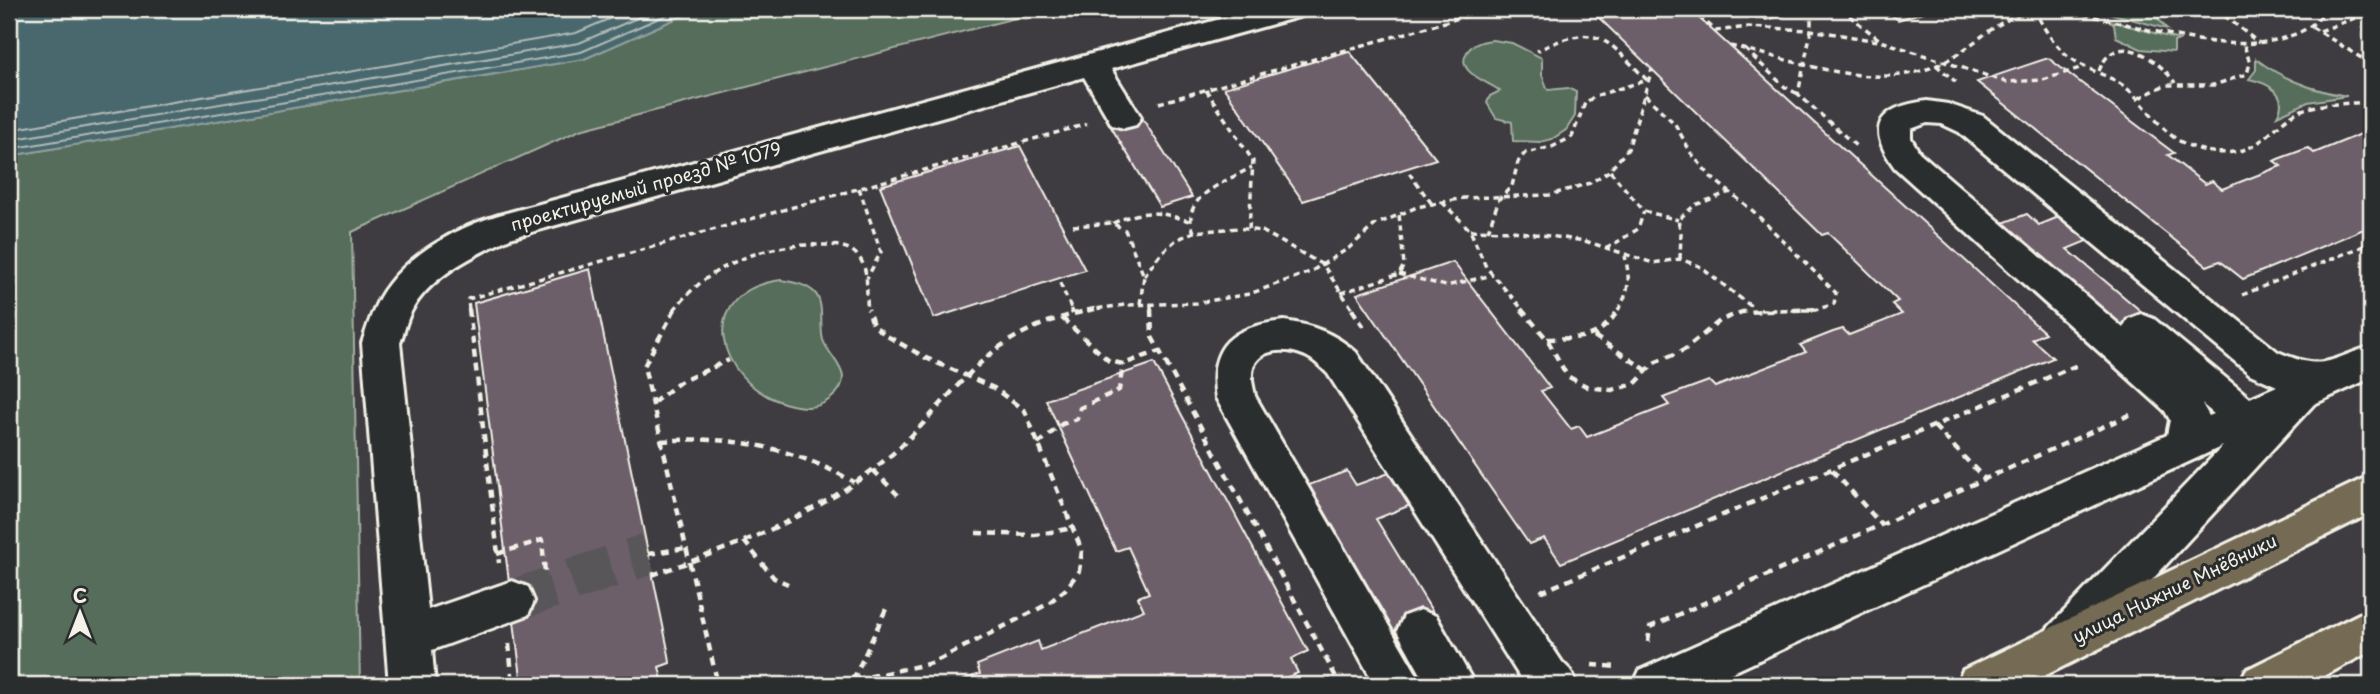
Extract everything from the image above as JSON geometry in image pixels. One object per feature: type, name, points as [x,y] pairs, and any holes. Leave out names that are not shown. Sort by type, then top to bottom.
[{"type":"main road","name":"улица Нижние Мнёвники","points":[[1979,685],[2371,493]]},
{"type":"main road","points":[[2262,685],[2371,628]]},
{"type":"street","name":"проектируемый проезд № 1079","points":[[412,685],[381,343],[395,304],[422,274],[450,251],[499,228],[1091,62],[1291,9]]},
{"type":"street","points":[[1091,62],[1123,115]]},
{"type":"street","points":[[2186,446],[2190,419],[2179,400],[1907,160],[1897,149],[1893,139],[1893,128],[1899,120],[1916,114],[1939,113],[1971,124],[2263,363],[2316,386]]},
{"type":"street","points":[[2141,329],[2246,419]]},
{"type":"street","points":[[1400,685],[1236,398],[1231,384],[1231,370],[1242,351],[1261,338],[1280,334],[1298,335],[1316,341],[1331,351],[1546,677],[1554,685]]},
{"type":"street","points":[[1644,665],[2186,446],[2371,361]]},
{"type":"street","points":[[2062,645],[2155,543],[2316,386]]},
{"type":"street","points":[[407,638],[508,603]]},
{"type":"street","points":[[1420,631],[1452,685]]},
{"type":"path","points":[[513,685],[508,603],[468,299],[1492,9]]},
{"type":"path","points":[[1692,9],[1716,31],[1748,27],[1811,30],[1884,42]]},
{"type":"path","points":[[1798,94],[1798,76],[1811,30],[1811,9]]},
{"type":"path","points":[[1841,9],[1862,28],[1884,42],[1938,64],[2006,82],[2043,80],[2086,66]]},
{"type":"path","points":[[2034,9],[2043,29],[2062,50],[2086,66],[2123,84],[2139,98],[2165,129],[2180,141],[2204,149],[2227,153],[2244,151],[2259,143],[2279,124],[2300,111],[2327,104],[2371,101]]},
{"type":"path","points":[[1730,46],[1856,74],[1892,75],[1923,70],[1938,64],[2001,18],[2042,9]]},
{"type":"path","points":[[2053,9],[2078,10],[2175,35],[2244,45],[2280,41],[2312,27],[2329,9]]},
{"type":"path","points":[[2216,9],[2259,43]]},
{"type":"path","points":[[2320,32],[2371,12]]},
{"type":"path","points":[[2312,27],[2371,64]]},
{"type":"path","points":[[1537,51],[1579,32],[1595,33],[1606,40],[1647,80]]},
{"type":"path","points":[[2139,98],[2165,83],[2209,86],[2230,82],[2247,74],[2250,63],[2244,45]]},
{"type":"path","points":[[1744,48],[1785,87],[1798,94],[1866,155]]},
{"type":"path","points":[[2099,71],[2101,60],[2110,52],[2123,50],[2160,62],[2175,83]]},
{"type":"path","points":[[1938,64],[1964,88]]},
{"type":"path","points":[[652,575],[744,541],[810,511],[873,470],[929,420],[976,365],[1017,336],[1073,314],[1105,306],[1187,304],[1228,299],[1269,289],[1323,265],[1350,248],[1373,226],[1399,214],[1432,204],[1549,197],[1582,187],[1610,171],[1627,152],[1636,133],[1647,80],[1652,69]]},
{"type":"path","points":[[1488,231],[1499,199],[1512,186],[1518,162],[1525,153],[1552,147],[1572,137],[1585,103],[1595,96],[1647,80]]},
{"type":"path","points":[[1206,90],[1253,161],[1249,229]]},
{"type":"path","points":[[1441,202],[1470,230],[1486,267],[1547,339],[1567,376],[1588,387],[1612,390],[1634,384],[1654,363],[1684,350],[1721,320],[1742,312],[1773,309],[1815,310],[1834,304],[1836,293],[1711,177],[1691,153],[1675,124],[1644,95]]},
{"type":"path","points":[[1194,232],[1189,221],[1192,205],[1205,194],[1252,167]]},
{"type":"path","points":[[1610,171],[1644,211],[1678,220]]},
{"type":"path","points":[[1409,173],[1432,204]]},
{"type":"path","points":[[859,188],[881,252],[866,280]]},
{"type":"path","points":[[1678,220],[1695,205],[1730,192]]},
{"type":"path","points":[[1073,226],[1112,223],[1134,213],[1150,210],[1189,221]]},
{"type":"path","points":[[1606,249],[1638,229],[1644,211]]},
{"type":"path","points":[[1399,214],[1404,265],[1399,274]]},
{"type":"path","points":[[1678,220],[1681,233],[1680,259]]},
{"type":"path","points":[[1112,223],[1125,230],[1144,276]]},
{"type":"path","points":[[1140,304],[1144,276],[1161,253],[1176,240],[1210,229],[1249,229],[1262,231],[1323,265],[1366,330]]},
{"type":"path","points":[[1470,230],[1513,231],[1585,241],[1653,263],[1680,259],[1699,266],[1752,307]]},
{"type":"path","points":[[2238,297],[2371,243]]},
{"type":"path","points":[[718,685],[644,366],[659,335],[684,298],[709,277],[738,260],[788,245],[839,246],[856,253],[865,266],[869,316],[877,330],[931,360],[1012,397],[1025,411],[1083,551],[1079,571],[1066,589],[1046,605],[932,663],[853,680],[843,685]]},
{"type":"path","points":[[1594,336],[1611,321],[1627,296],[1630,278],[1625,256]]},
{"type":"path","points":[[1341,293],[1399,274],[1438,287],[1456,288],[1493,275]]},
{"type":"path","points":[[1060,283],[1073,314]]},
{"type":"path","points":[[1151,303],[1152,337],[1341,685]]},
{"type":"path","points":[[1062,318],[1109,361],[1123,364],[1160,351]]},
{"type":"path","points":[[1547,339],[1594,336],[1648,371]]},
{"type":"path","points":[[653,403],[680,382],[729,360]]},
{"type":"path","points":[[1038,444],[1062,424],[1077,419],[1080,408],[1119,390],[1123,364]]},
{"type":"path","points":[[1543,592],[2081,364]]},
{"type":"path","points":[[1586,656],[1593,666],[1644,665],[1650,627],[2147,408]]},
{"type":"path","points":[[1934,426],[1985,479]]},
{"type":"path","points":[[661,441],[699,436],[745,440],[789,450],[827,465],[854,482]]},
{"type":"path","points":[[873,470],[898,495]]},
{"type":"path","points":[[1832,470],[1881,524]]},
{"type":"path","points":[[976,533],[1035,535],[1073,528]]},
{"type":"path","points":[[744,541],[768,572],[788,584]]},
{"type":"path","points":[[648,554],[686,548]]},
{"type":"path","points":[[1535,580],[1549,600]]},
{"type":"path","points":[[853,680],[886,609]]},
{"type":"path","points":[[1316,685],[1336,677]]},
{"type":"green space","points":[[698,9],[1050,9],[580,130],[352,232],[360,685],[9,685],[9,156],[584,59]]},
{"type":"green space","points":[[2150,9],[2167,29],[2102,11]]},
{"type":"green space","points":[[2108,20],[2179,40],[2174,42],[2174,52],[2141,49],[2116,37],[2114,25]]},
{"type":"green space","points":[[1492,40],[1512,43],[1542,58],[1542,75],[1548,90],[1568,88],[1576,92],[1575,116],[1566,130],[1552,139],[1540,142],[1513,141],[1512,122],[1496,118],[1487,103],[1490,96],[1500,91],[1475,76],[1465,66],[1464,59],[1469,49],[1478,43]]},
{"type":"green space","points":[[2256,59],[2299,84],[2347,96],[2308,102],[2277,116],[2281,102],[2279,96],[2263,83],[2249,79],[2256,70]]},
{"type":"green space","points":[[781,280],[808,287],[815,293],[821,309],[823,340],[842,372],[843,380],[839,390],[819,405],[790,405],[760,392],[742,376],[730,358],[724,338],[725,318],[735,301],[753,288]]},
{"type":"water","points":[[9,9],[698,9],[584,59],[9,156]]},
{"type":"building","points":[[1590,9],[1689,9],[2045,333],[2032,339],[2053,358],[1561,563],[1544,538],[1529,544],[1357,294],[1453,262],[1550,388],[1541,391],[1571,429],[1579,426],[1587,437],[1669,405],[1663,398],[1668,396],[1709,381],[1715,387],[1806,352],[1800,345],[1833,332],[1843,329],[1849,335],[1902,314],[1892,304],[1898,301],[1828,233],[1822,235]]},
{"type":"building","points":[[1753,9],[1786,9],[1791,13],[1766,20]]},
{"type":"building","points":[[1884,9],[1933,9],[1898,20]]},
{"type":"building","points":[[1349,51],[1436,159],[1303,201],[1224,88]]},
{"type":"building","points":[[2048,58],[2174,153],[2168,155],[2205,184],[2212,181],[2222,189],[2281,166],[2274,161],[2278,159],[2308,148],[2314,153],[2371,130],[2371,226],[2243,279],[2220,261],[2207,266],[1977,82]]},
{"type":"building","points":[[1139,113],[1192,197],[1160,207],[1108,122]]},
{"type":"building","points":[[1020,146],[1085,270],[934,318],[880,186]]},
{"type":"building","points":[[2027,214],[2039,225],[2066,214],[2094,238],[2067,249],[2155,323],[2127,335],[2000,224]]},
{"type":"building","points":[[590,269],[669,655],[670,663],[659,667],[663,685],[522,685],[474,303]]},
{"type":"building","points":[[1154,363],[1308,651],[1291,659],[1298,673],[1268,685],[950,685],[980,674],[977,665],[1038,641],[1041,650],[1144,610],[1138,597],[1149,593],[1128,547],[1116,551],[1046,400]]},
{"type":"building","points":[[1347,471],[1356,485],[1392,472],[1413,504],[1376,519],[1440,624],[1399,640],[1309,485]]},
{"type":"tunnel","points":[[512,601],[648,554]]}]
